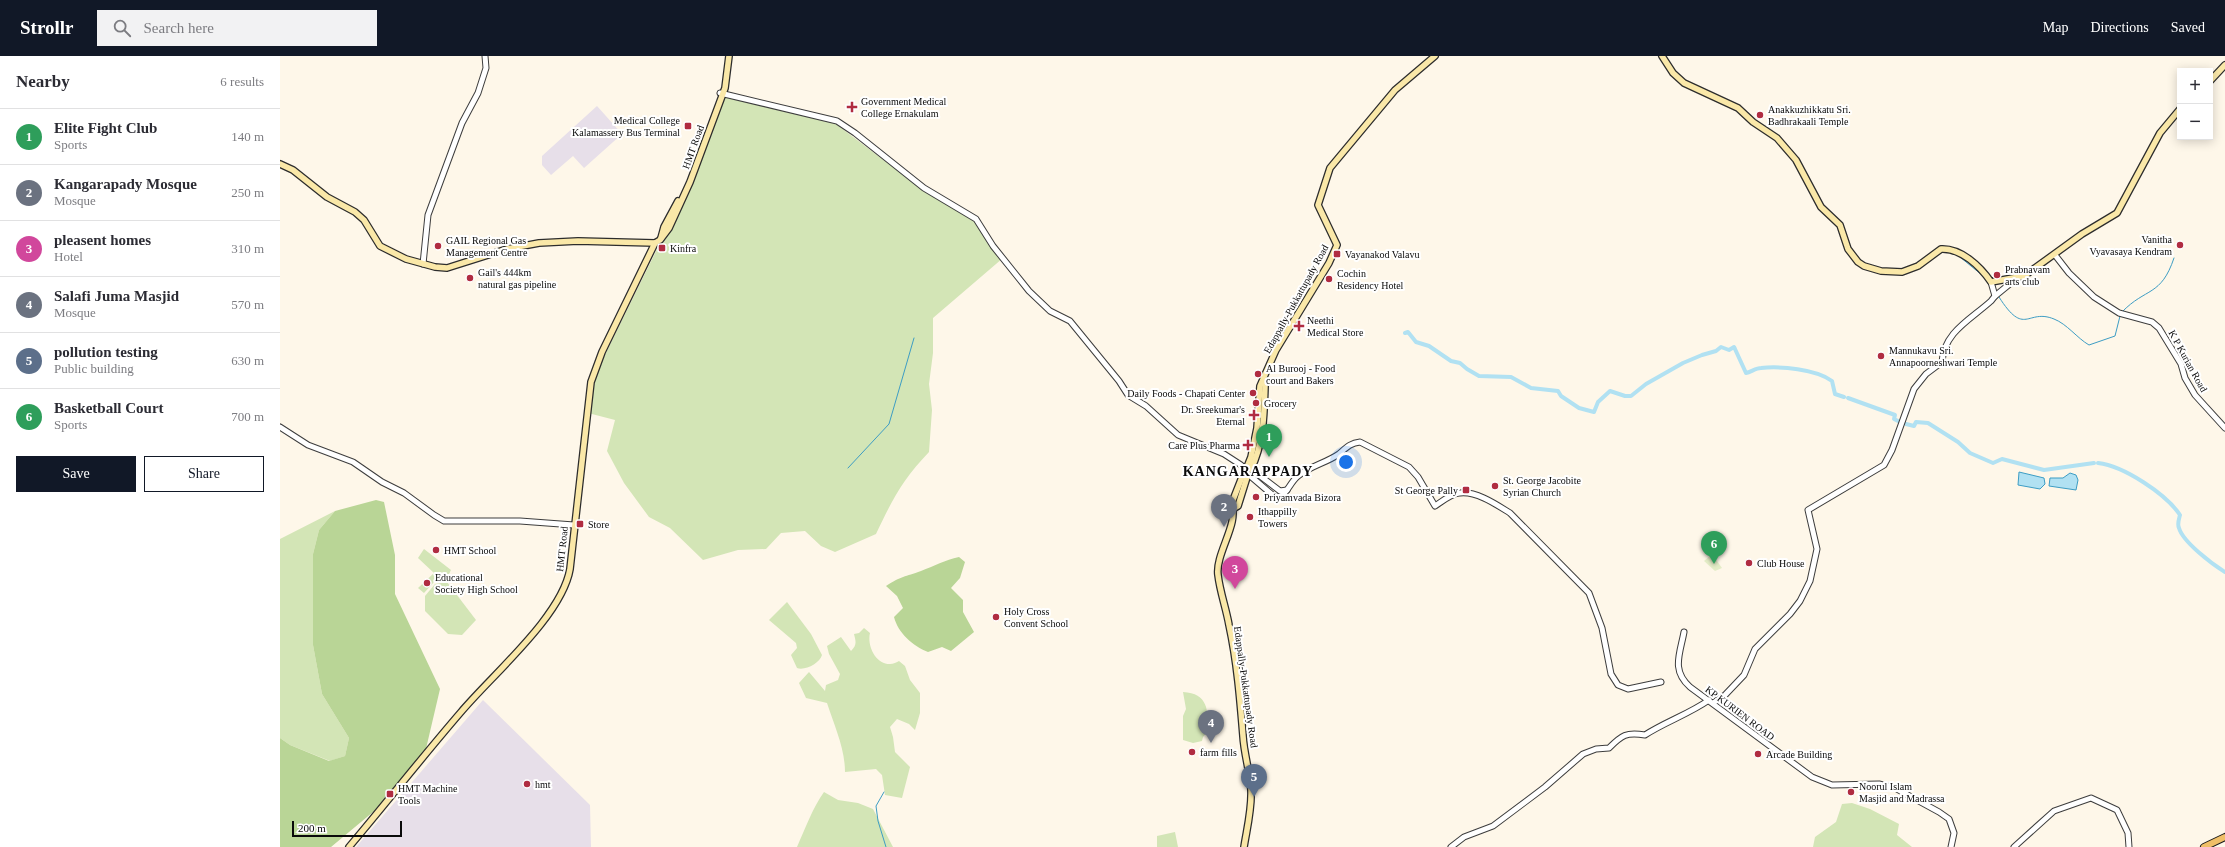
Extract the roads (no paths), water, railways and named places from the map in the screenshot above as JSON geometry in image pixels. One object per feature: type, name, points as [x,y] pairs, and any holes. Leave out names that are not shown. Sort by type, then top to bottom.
[{"type":"main road","name":"HMT Road","points":[[721,94],[725,73],[725,56]]},
{"type":"main road","name":"HMT Road","points":[[349,847],[462,711],[536,629],[553,608],[564,590],[569,575],[591,382],[605,347],[685,185],[728,74],[729,56]]},
{"type":"main road","name":"Edappally-Pukkattupady Road","points":[[1244,847],[1249,814],[1250,779],[1243,738],[1241,700],[1236,663],[1220,589],[1217,563],[1232,519],[1233,509],[1238,506],[1246,469],[1257,457],[1263,428],[1265,386],[1263,381],[1276,350],[1329,263],[1337,245],[1318,205],[1330,168],[1395,90],[1435,56]]},
{"type":"main road","points":[[1662,56],[1673,73],[1684,83],[1738,108],[1753,122],[1777,138],[1796,160],[1820,206],[1840,225],[1852,256],[1864,266],[1881,271],[1902,272],[1918,266],[1941,248],[1947,248],[1953,249],[1967,258],[1985,274],[1991,282],[2024,276],[2082,234],[2117,213],[2160,133],[2177,113]]},
{"type":"main road","points":[[2213,78],[2225,65]]},
{"type":"main road","points":[[280,164],[293,170],[327,197],[355,212],[364,220],[380,246],[406,259],[423,264],[447,268],[507,249],[539,244],[578,241],[657,242]]},
{"type":"main road","points":[[2204,847],[2225,837]]},
{"type":"street","points":[[423,264],[428,215],[462,123],[478,93],[486,68],[485,56]]},
{"type":"street","points":[[721,94],[836,122],[855,133],[924,188],[976,220],[993,246],[1029,291],[1050,311],[1070,321],[1119,381],[1128,395],[1146,406],[1178,435],[1224,454],[1246,469],[1276,498],[1281,497],[1296,477],[1303,472],[1333,458],[1354,442],[1360,442],[1409,467],[1418,477],[1434,506],[1460,492],[1476,496],[1498,505],[1510,513],[1589,593],[1602,628],[1611,674],[1618,685],[1628,689],[1661,682]]},
{"type":"street","name":"K P Kurian Road","points":[[2055,255],[2069,273],[2097,299],[2119,313],[2152,322],[2160,328],[2181,364],[2184,378],[2195,396],[2225,428]]},
{"type":"street","points":[[1451,847],[1464,837],[1492,826],[1546,787],[1583,754],[1596,749],[1609,748],[1621,736],[1635,734],[1645,735],[1661,724],[1725,695],[1744,675],[1755,650],[1790,614],[1800,601],[1810,581],[1817,549],[1808,510],[1884,465],[1892,450],[1914,389],[1926,374],[1942,362],[1942,351],[1948,339],[2017,278]]},
{"type":"street","points":[[1991,282],[1995,296]]},
{"type":"street","points":[[280,428],[308,445],[353,462],[382,482],[404,493],[444,521],[520,521],[574,525]]},
{"type":"street","name":"KP KURIEN ROAD","points":[[1684,632],[1678,671],[1682,680],[1690,687],[1711,701],[1750,733],[1812,777],[1832,785],[1879,784],[1895,788],[1939,812],[1949,820],[1954,833],[1951,847]]},
{"type":"street","points":[[2014,847],[2054,811],[2091,798],[2117,810],[2128,833],[2128,847]]},
{"type":"water","points":[[2019,472],[2044,478],[2045,484],[2040,489],[2018,485]]},
{"type":"water","points":[[2070,473],[2076,475],[2078,480],[2076,490],[2049,486],[2050,478],[2063,478]]},
{"type":"waterway","points":[[1960,257],[1982,275]]},
{"type":"waterway","points":[[2122,312],[2138,298],[2158,286],[2164,279],[2174,258]]},
{"type":"waterway","points":[[1999,297],[2015,316],[2021,319],[2038,317],[2054,319],[2059,321],[2089,345],[2115,336],[2120,316]]},
{"type":"waterway","points":[[1405,333],[1408,332],[1416,342],[1429,346],[1451,361],[1460,363],[1479,376],[1511,377],[1531,388],[1558,391],[1561,396],[1579,408],[1594,412],[1598,402],[1610,391],[1625,396],[1631,396],[1646,384],[1683,363],[1716,351],[1721,347],[1729,350],[1734,347],[1746,373],[1759,368],[1769,367],[1808,371],[1832,381],[1835,394],[1844,397]]},
{"type":"waterway","points":[[848,468],[889,424],[914,338]]},
{"type":"waterway","points":[[1848,398],[1895,415],[1894,419],[1898,421]]},
{"type":"waterway","points":[[1906,424],[1914,426],[1916,422],[1928,423],[1958,442],[1970,453],[1993,463],[2002,459],[2044,470],[2094,463]]},
{"type":"waterway","points":[[2098,463],[2120,469],[2132,475],[2165,498],[2180,515],[2178,526],[2186,540],[2213,564],[2225,572]]},
{"type":"waterway","points":[[884,792],[876,806],[878,821],[886,847]]},
{"type":"place","name":"Government Medical College Ernakulam","points":[[852,107]]},
{"type":"place","name":"Anakkuzhikkatu Sri. Badhrakaali Temple","points":[[1760,115]]},
{"type":"place","name":"Medical College Kalamassery Bus Terminal","points":[[688,126]]},
{"type":"place","name":"Vanitha Vyavasaya Kendram","points":[[2180,245]]},
{"type":"place","name":"GAIL Regional Gas Management Centre","points":[[438,246]]},
{"type":"place","name":"Kinfra","points":[[662,248]]},
{"type":"place","name":"Vayanakod Valavu","points":[[1337,254]]},
{"type":"place","name":"Prabnavam arts club","points":[[1997,275]]},
{"type":"place","name":"Gail's 444km natural gas pipeline","points":[[470,278]]},
{"type":"place","name":"Cochin Residency Hotel","points":[[1329,279]]},
{"type":"place","name":"Neethi Medical Store","points":[[1299,326]]},
{"type":"place","name":"Mannukavu Sri. Annapoorneshwari Temple","points":[[1881,356]]},
{"type":"place","name":"Al Burooj - Food court and Bakers","points":[[1258,374]]},
{"type":"place","name":"Daily Foods - Chapati Center","points":[[1253,393]]},
{"type":"place","name":"Grocery","points":[[1256,403]]},
{"type":"place","name":"Dr. Sreekumar's Eternal","points":[[1254,415]]},
{"type":"place","name":"Care Plus Pharma","points":[[1248,445]]},
{"type":"place","name":"Elite Fight Club","points":[[1269,457]]},
{"type":"place","name":"St. George Jacobite Syrian Church","points":[[1495,486]]},
{"type":"place","name":"St George Pally","points":[[1466,490]]},
{"type":"place","name":"Priyamvada Bizora","points":[[1256,497]]},
{"type":"place","name":"Ithappilly Towers","points":[[1250,517]]},
{"type":"place","name":"Store","points":[[580,524]]},
{"type":"place","name":"Kangarapady Mosque","points":[[1224,527]]},
{"type":"place","name":"HMT School","points":[[436,550]]},
{"type":"place","name":"Club House","points":[[1749,563]]},
{"type":"place","name":"Basketball Court","points":[[1714,564]]},
{"type":"place","name":"Educational Society High School","points":[[427,583]]},
{"type":"place","name":"pleasent homes","points":[[1235,589]]},
{"type":"place","name":"Holy Cross Convent School","points":[[996,617]]},
{"type":"place","name":"Salafi Juma Masjid","points":[[1211,743]]},
{"type":"place","name":"farm fills","points":[[1192,752]]},
{"type":"place","name":"Arcade Building","points":[[1758,754]]},
{"type":"place","name":"hmt","points":[[527,784]]},
{"type":"place","name":"Noorul Islam Masjid and Madrassa","points":[[1851,792]]},
{"type":"place","name":"HMT Machine Tools","points":[[390,794]]},
{"type":"place","name":"pollution testing","points":[[1254,797]]},
{"type":"district","name":"KANGARAPPADY","points":[[1248,471]]}]
